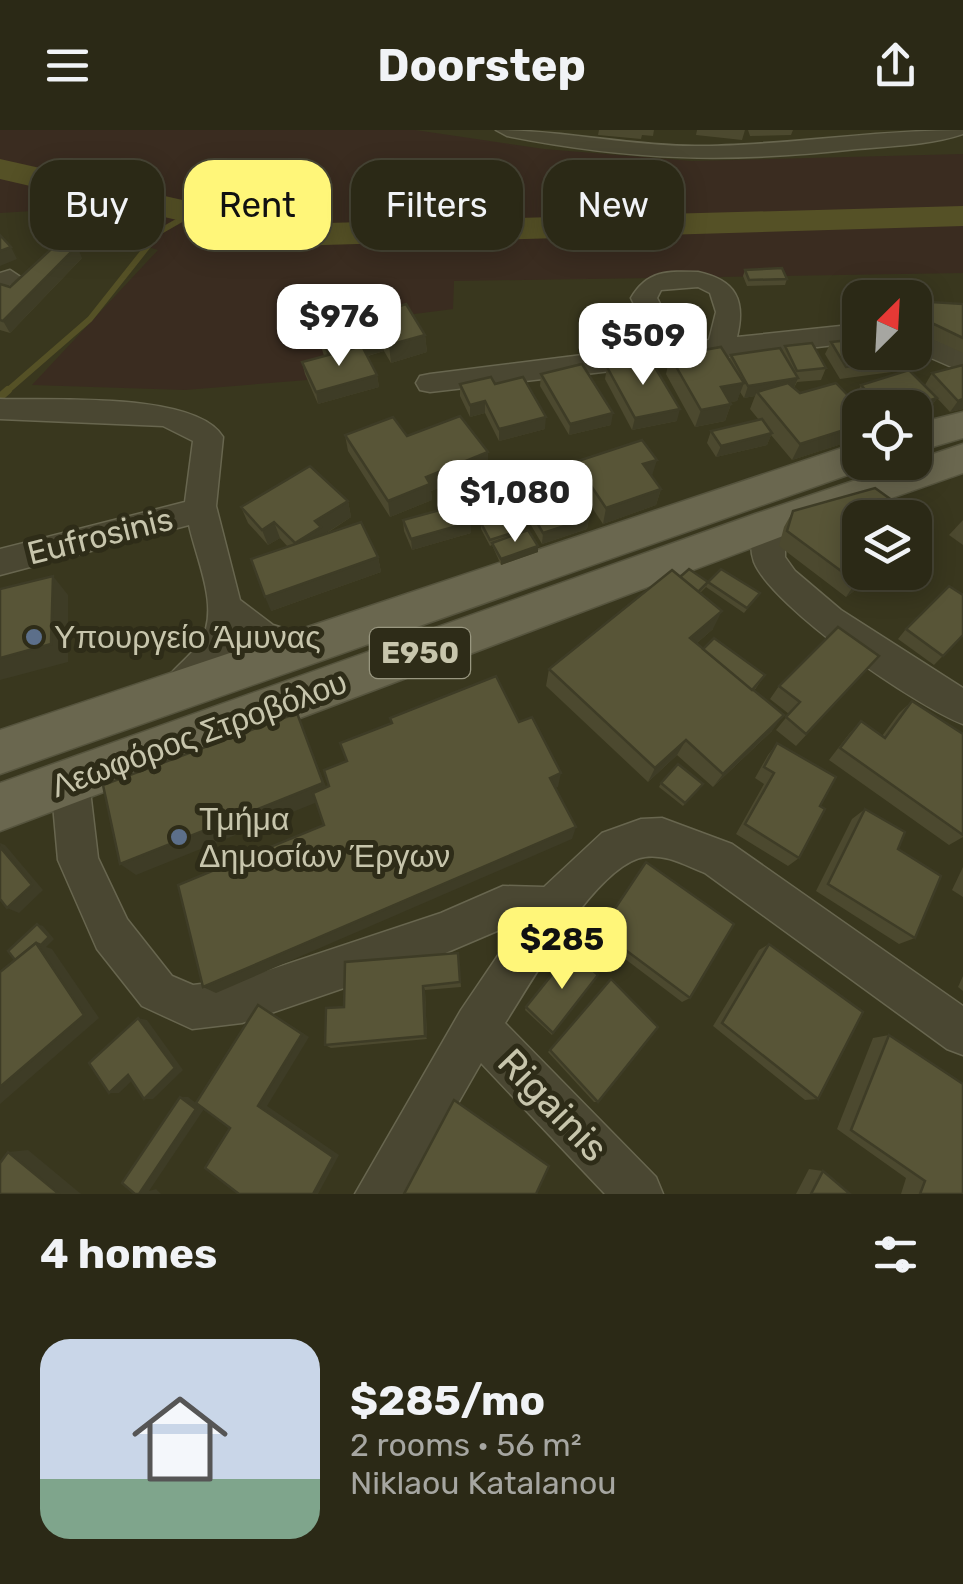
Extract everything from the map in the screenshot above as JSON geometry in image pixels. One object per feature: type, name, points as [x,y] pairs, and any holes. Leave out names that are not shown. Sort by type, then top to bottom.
[{"type":"main road","points":[[932,433],[963,425]]},
{"type":"main road","name":"Λεωφόρος Στροβόλου","points":[[0,807],[769,525],[963,458]]},
{"type":"main road","name":"Λεωφόρος Στροβόλου","points":[[0,752],[842,462]]},
{"type":"street","points":[[507,130],[604,148],[684,141],[841,144],[955,130]]},
{"type":"street","points":[[672,353],[644,298],[652,284],[678,279],[710,281],[722,290],[729,306],[721,348]]},
{"type":"street","points":[[430,383],[842,336]]},
{"type":"street","points":[[932,348],[963,363]]},
{"type":"street","points":[[1,409],[145,414],[180,420],[208,437],[201,510],[226,608],[222,640],[209,662],[176,692]]},
{"type":"street","name":"Eufrosinis","points":[[0,562],[201,510]]},
{"type":"street","points":[[769,525],[768,556],[781,578],[831,620],[963,708]]},
{"type":"street","points":[[226,608],[252,633],[275,644],[303,648]]},
{"type":"street","points":[[70,782],[78,860],[112,934],[157,992],[192,1007],[242,1002],[443,933],[502,907],[554,909]]},
{"type":"street","points":[[476,1026],[554,909],[589,868],[616,847],[641,838],[662,837],[718,858],[963,1033]]},
{"type":"street","name":"Rigainis","points":[[379,1194],[476,1026],[639,1194]]},
{"type":"shaded area","points":[[0,130],[415,130],[544,149],[680,160],[543,160],[543,250],[684,250],[684,160],[963,154],[963,273],[454,281],[453,309],[329,325],[332,378],[185,390],[32,385],[158,250],[164,250],[164,160],[30,160],[30,211],[0,213]]},
{"type":"building","points":[[0,235],[11,247],[0,251]]},
{"type":"building","points":[[50,250],[73,250],[3,321],[0,284],[10,287]]},
{"type":"building","points":[[782,268],[787,279],[749,280],[745,270]]},
{"type":"building","points":[[932,302],[963,304],[963,338],[932,323]]},
{"type":"building","points":[[406,304],[425,335],[389,345],[382,334],[326,349],[317,333]]},
{"type":"building","points":[[842,341],[842,360],[831,342]]},
{"type":"building","points":[[812,343],[826,368],[797,371],[785,346]]},
{"type":"building","points":[[362,346],[377,375],[316,392],[302,362]]},
{"type":"building","points":[[721,347],[744,383],[721,387],[731,404],[701,410],[670,356]]},
{"type":"building","points":[[780,348],[798,378],[748,386],[731,355]]},
{"type":"building","points":[[650,359],[680,409],[635,418],[607,367]]},
{"type":"building","points":[[582,364],[613,413],[570,424],[541,374]]},
{"type":"building","points":[[963,365],[963,399],[958,401],[932,373]]},
{"type":"building","points":[[909,370],[929,390],[866,390],[861,385]]},
{"type":"building","points":[[491,377],[495,384],[523,377],[546,417],[499,429],[485,401],[470,405],[460,384]]},
{"type":"building","points":[[788,383],[800,393],[836,383],[843,390],[842,431],[800,444],[757,392]]},
{"type":"building","points":[[460,416],[488,452],[426,477],[430,484],[388,501],[345,435],[393,417],[407,436]]},
{"type":"building","points":[[762,419],[772,433],[721,446],[711,431]]},
{"type":"building","points":[[642,440],[657,460],[643,464],[661,489],[606,508],[575,462]]},
{"type":"building","points":[[310,466],[348,501],[315,521],[321,527],[295,543],[274,522],[262,530],[241,507]]},
{"type":"building","points":[[567,483],[589,518],[543,533],[522,497]]},
{"type":"building","points":[[875,488],[892,500],[842,500],[842,572],[787,531],[793,511]]},
{"type":"building","points":[[462,504],[471,522],[411,539],[403,520]]},
{"type":"building","points":[[508,515],[518,531],[490,540],[481,523]]},
{"type":"building","points":[[361,522],[378,557],[265,597],[251,559]]},
{"type":"building","points":[[528,530],[538,546],[501,559],[492,543]]},
{"type":"building","points":[[689,569],[708,582],[698,592],[680,577]]},
{"type":"building","points":[[721,569],[760,593],[747,608],[708,582]]},
{"type":"building","points":[[672,570],[722,611],[690,638],[784,715],[723,774],[686,740],[655,768],[549,669]]},
{"type":"building","points":[[53,576],[51,644],[0,658],[0,589]]},
{"type":"building","points":[[949,586],[963,595],[963,635],[943,656],[906,629]]},
{"type":"building","points":[[838,627],[879,656],[806,734],[786,717],[800,702],[779,686]]},
{"type":"building","points":[[714,638],[765,675],[752,690],[703,649]]},
{"type":"building","points":[[496,676],[519,722],[532,717],[561,773],[550,778],[576,827],[203,987],[178,885],[324,825],[313,793],[329,786],[324,770],[347,761],[340,743],[392,723],[390,718]]},
{"type":"building","points":[[912,701],[963,734],[963,835],[840,748],[861,721],[885,738]]},
{"type":"building","name":"Τμήμα Δημοσίων Έργων","points":[[297,713],[323,783],[120,864],[103,785]]},
{"type":"building","points":[[777,743],[836,777],[820,806],[825,809],[799,858],[745,824],[774,773],[764,767]]},
{"type":"building","points":[[678,764],[703,784],[685,803],[661,783]]},
{"type":"building","points":[[865,809],[905,832],[898,849],[941,876],[915,938],[828,884]]},
{"type":"building","points":[[0,847],[32,885],[7,908],[0,899]]},
{"type":"building","points":[[646,862],[734,924],[690,998],[600,931]]},
{"type":"building","points":[[37,924],[49,937],[15,960],[8,951]]},
{"type":"building","points":[[36,943],[84,1015],[0,1087],[0,972]]},
{"type":"building","points":[[769,944],[863,1012],[818,1099],[722,1023]]},
{"type":"building","points":[[571,951],[598,975],[553,1033],[526,1007]]},
{"type":"building","points":[[458,953],[460,982],[423,986],[425,1036],[325,1045],[326,1008],[344,1007],[345,962]]},
{"type":"building","points":[[611,979],[658,1027],[598,1102],[550,1050]]},
{"type":"building","points":[[258,1005],[302,1034],[258,1106],[333,1157],[313,1194],[239,1194],[205,1168],[230,1128],[196,1103]]},
{"type":"building","points":[[138,1018],[175,1068],[144,1099],[128,1075],[109,1093],[89,1063]]},
{"type":"building","points":[[889,1035],[963,1084],[963,1194],[920,1194],[925,1181],[851,1130]]},
{"type":"building","points":[[180,1097],[196,1109],[139,1194],[135,1194],[122,1183]]},
{"type":"building","points":[[454,1100],[549,1166],[536,1194],[404,1194]]},
{"type":"building","points":[[8,1152],[59,1194],[0,1194],[0,1163]]},
{"type":"building","points":[[823,1171],[850,1194],[811,1194]]},
{"type":"waterway","points":[[0,169],[290,235],[963,216]]},
{"type":"waterway","points":[[6,392],[90,319],[159,232],[184,218]]},
{"type":"waterway","points":[[0,397],[8,390]]},
{"type":"place","name":"Υπουργείο Άμυνας","points":[[34,637]]},
{"type":"place","name":"Τμήμα Δημοσίων Έργων","points":[[179,837]]}]
